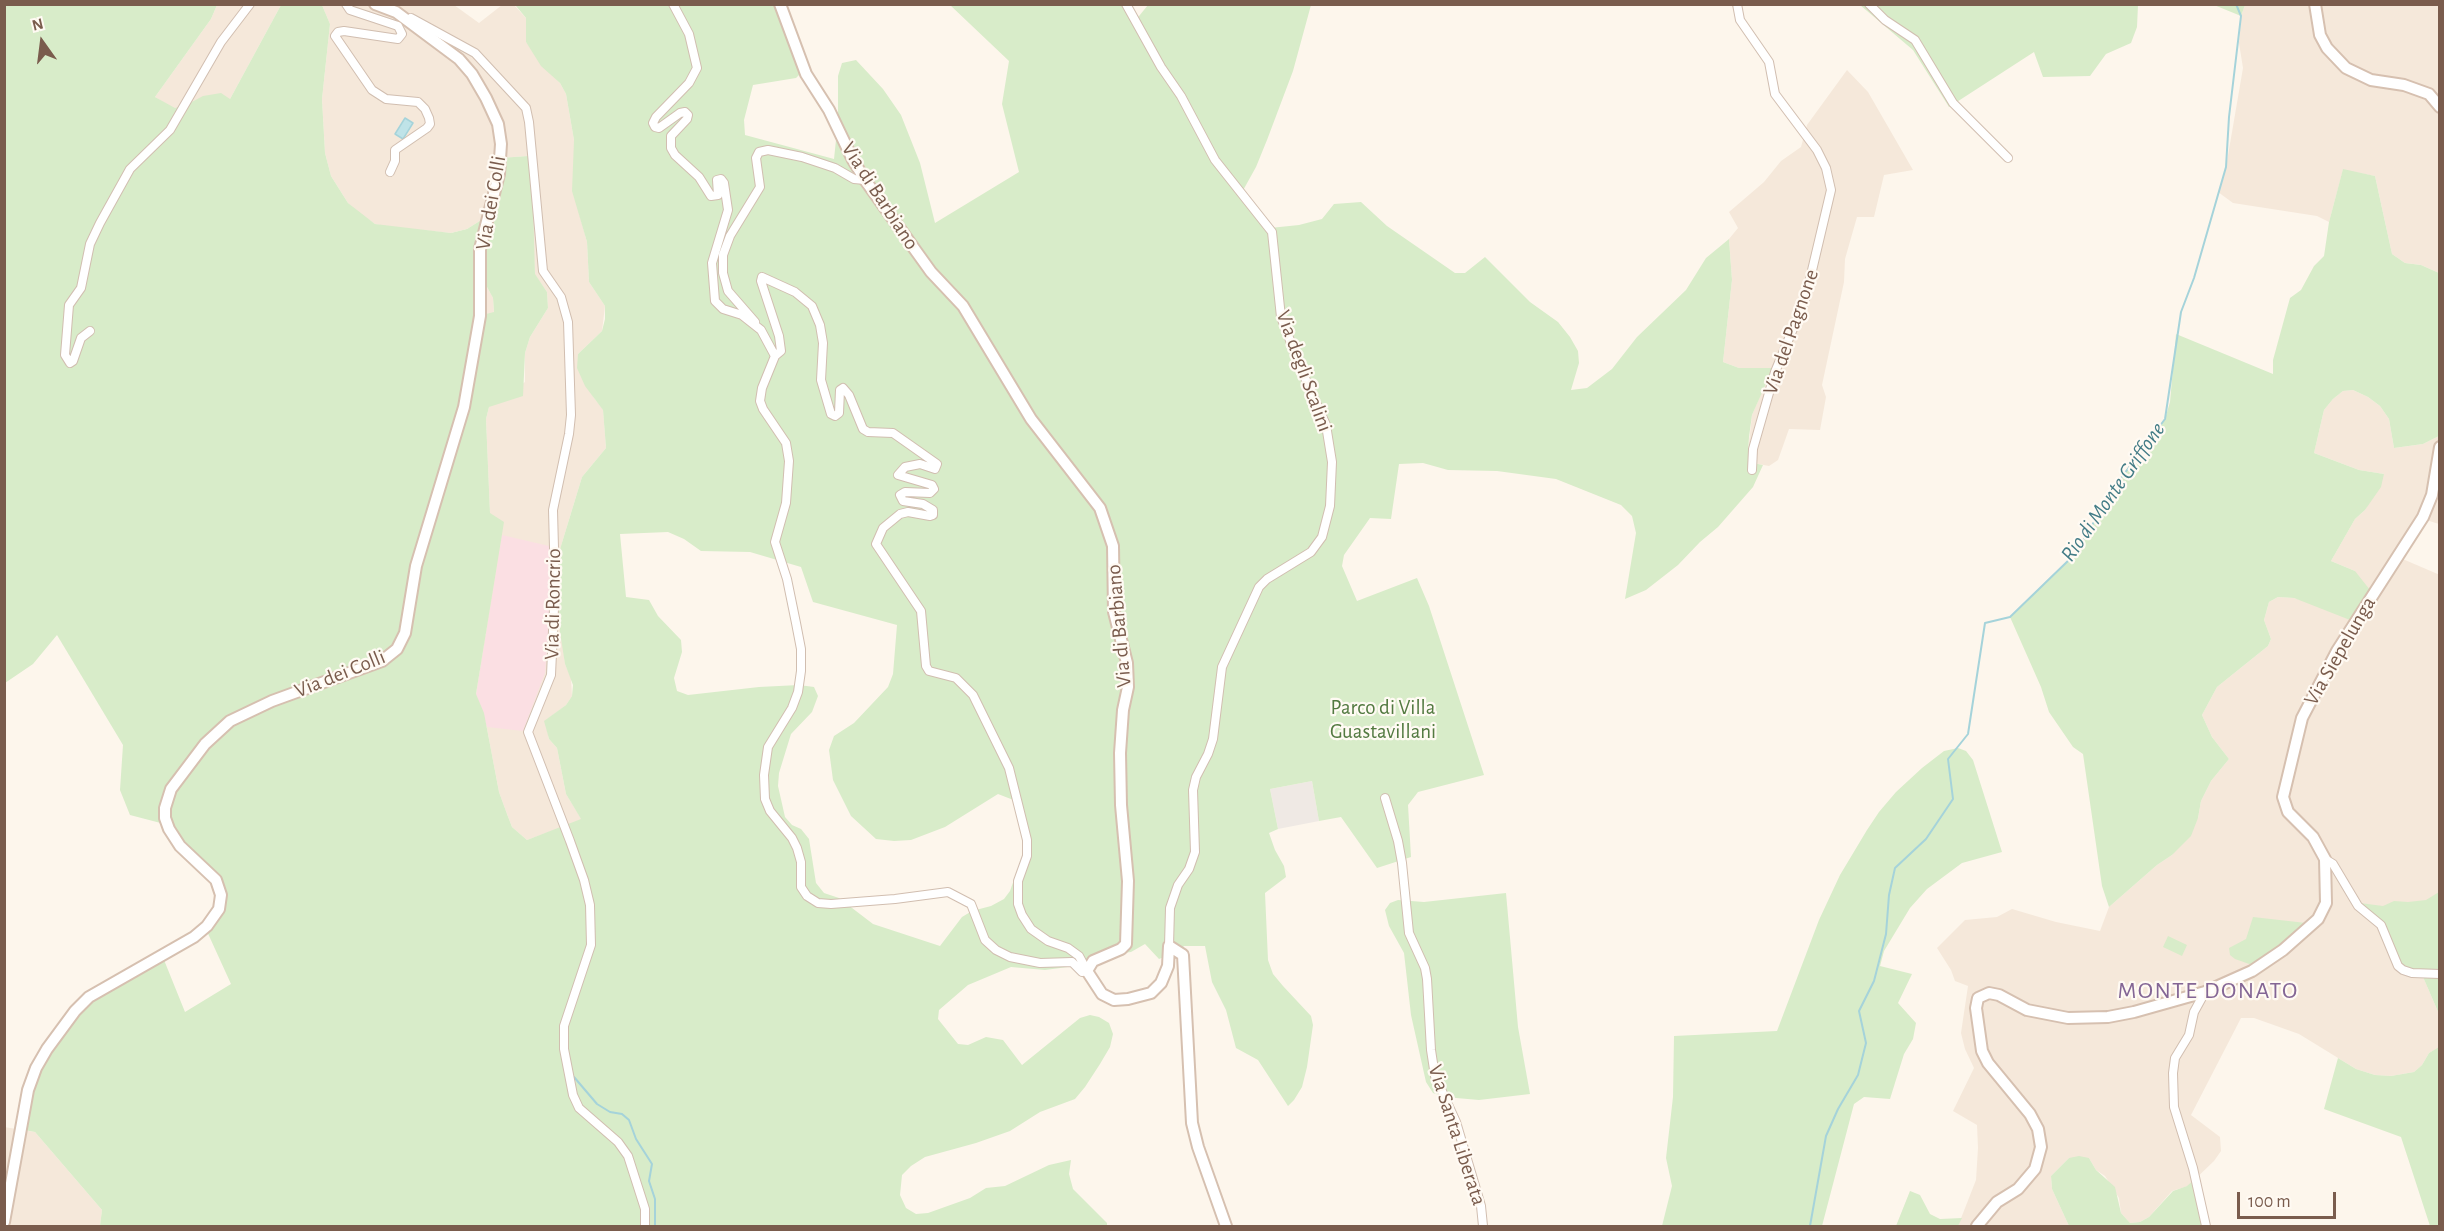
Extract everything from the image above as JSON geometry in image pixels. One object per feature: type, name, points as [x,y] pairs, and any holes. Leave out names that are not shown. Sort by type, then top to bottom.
[{"type":"street","points":[[90,331],[81,338],[73,361],[70,363],[65,355],[69,305],[81,288],[90,244],[100,223],[130,169],[170,130],[221,42],[250,4]]},
{"type":"street","points":[[346,4],[350,10],[398,26],[402,34],[398,39],[344,31],[338,32],[335,36],[372,90],[386,99],[418,102],[425,109],[429,118],[430,124],[427,128],[395,150],[396,161],[390,172]]},
{"type":"street","name":"Via dei Colli","points":[[4,1222],[28,1090],[36,1068],[47,1049],[75,1011],[89,997],[194,937],[207,926],[219,909],[221,895],[216,880],[180,846],[169,829],[165,818],[165,808],[171,789],[213,736],[230,721],[272,701],[382,661],[397,649],[405,633],[413,579],[466,396],[480,316],[480,249],[499,174],[501,134],[472,74],[452,53],[396,12],[375,4]]},
{"type":"street","points":[[673,4],[689,34],[697,68],[689,83],[653,123],[659,128],[680,112],[685,112],[688,115],[687,119],[671,136],[671,148],[675,155],[699,177],[711,196],[718,195],[717,180],[721,179],[724,183],[728,210],[712,263],[715,301],[723,309],[742,315],[761,330]]},
{"type":"street","name":"Via di Barbiano","points":[[780,4],[806,74],[829,110],[853,160],[931,272],[963,306],[1031,419],[1100,508],[1113,546],[1114,612],[1127,663],[1128,679],[1120,753],[1121,805],[1128,881],[1126,944],[1121,949],[1093,960],[1087,971]]},
{"type":"street","name":"Via degli Scalini","points":[[1126,4],[1161,67],[1181,96],[1215,160],[1272,232],[1281,317],[1326,425],[1332,462],[1330,506],[1322,537],[1311,552],[1260,585],[1222,667],[1213,739],[1196,777],[1193,790],[1195,852],[1189,869],[1178,885],[1170,908],[1169,946]]},
{"type":"street","name":"Via del Pagnone","points":[[1737,4],[1740,20],[1769,62],[1775,94],[1817,150],[1826,168],[1831,190],[1805,300],[1776,372],[1753,449],[1752,470]]},
{"type":"street","points":[[1869,4],[1885,20],[1915,40],[1953,103],[2008,158]]},
{"type":"street","points":[[2316,4],[2320,35],[2327,48],[2346,68],[2371,80],[2404,85],[2429,94],[2439,107]]},
{"type":"street","name":"Via di Roncrio","points":[[396,12],[475,53],[526,108],[529,122],[543,271],[561,297],[568,322],[571,415],[553,510],[555,586],[552,668],[547,687],[533,715],[528,732],[574,850],[590,905],[591,945],[564,1026],[564,1049],[573,1095],[579,1108],[618,1142],[628,1156],[645,1209],[645,1227]]},
{"type":"street","points":[[775,356],[749,313],[735,302],[728,291],[723,273],[723,255],[730,236],[760,187],[756,158],[759,152],[768,150],[802,157],[835,168],[854,179],[866,180]]},
{"type":"street","points":[[1087,971],[1082,972],[1072,962],[1040,963],[1010,957],[996,950],[985,940],[971,904],[948,891],[895,899],[831,904],[818,903],[807,896],[801,887],[799,855],[792,838],[770,811],[765,799],[764,775],[768,747],[792,708],[798,692],[801,649],[787,579],[775,542],[786,503],[789,461],[786,443],[760,401],[762,388],[775,356],[780,351],[779,336],[761,281],[762,277],[795,292],[812,306],[820,325],[823,344],[821,380],[831,414],[835,416],[839,413],[840,390],[843,388],[849,395],[863,429],[868,432],[893,433],[937,464],[935,469],[920,464],[905,466],[898,475],[932,485],[934,489],[930,493],[905,492],[900,495],[903,501],[923,504],[933,510],[933,514],[930,516],[908,512],[900,514],[883,528],[876,544],[921,611],[926,666],[929,670],[956,678],[972,695],[1009,768],[1027,840],[1027,856],[1018,881],[1018,904],[1030,929],[1048,941],[1068,948],[1079,956],[1102,994],[1108,998],[1128,999],[1145,995],[1157,988],[1166,974],[1169,946],[1180,952],[1184,960],[1192,1123],[1226,1227]]},
{"type":"street","name":"Via Siepelunga","points":[[1977,1227],[1997,1202],[2018,1189],[2035,1169],[2041,1147],[2038,1129],[2030,1114],[1988,1064],[1982,1051],[1976,1008],[1978,998],[1989,993],[1999,995],[2027,1010],[2067,1018],[2108,1017],[2134,1012],[2205,992],[2252,971],[2283,950],[2318,919],[2326,903],[2325,859],[2313,837],[2288,812],[2283,797],[2302,718],[2337,651],[2423,517],[2432,495],[2439,447]]},
{"type":"street","name":"Via Santa Liberata","points":[[1385,798],[1398,840],[1409,933],[1425,968],[1427,979],[1431,1050],[1435,1076],[1456,1122],[1481,1206],[1483,1227]]},
{"type":"street","points":[[2325,859],[2333,864],[2358,906],[2381,926],[2398,966],[2412,973],[2439,975]]},
{"type":"street","points":[[2205,992],[2194,1012],[2189,1035],[2175,1058],[2174,1107],[2193,1167],[2206,1227]]},
{"type":"shaded area","points":[[217,5],[281,5],[230,99],[188,104],[174,109],[155,97],[211,19]]},
{"type":"shaded area","points":[[322,5],[454,5],[479,23],[502,5],[514,5],[526,18],[526,42],[560,83],[566,94],[574,140],[578,209],[587,242],[589,282],[605,306],[602,331],[578,354],[594,398],[603,409],[606,448],[582,477],[557,559],[565,664],[571,678],[572,696],[566,705],[545,721],[549,739],[557,748],[566,794],[582,820],[527,840],[512,827],[499,792],[484,713],[476,695],[493,585],[486,419],[489,407],[525,382],[525,353],[530,337],[548,308],[547,292],[535,275],[528,156],[500,158],[486,217],[467,229],[451,233],[391,227],[375,224],[360,214],[348,203],[331,176],[325,153],[322,99],[330,24]]},
{"type":"shaded area","points":[[2245,5],[2439,5],[2439,273],[2421,265],[2405,263],[2392,254],[2375,176],[2343,170],[2329,222],[2317,216],[2233,203],[2218,192],[2226,167],[2243,68],[2239,43],[2241,16]]},
{"type":"shaded area","points":[[1847,70],[1868,92],[1913,170],[1884,175],[1874,217],[1857,217],[1845,259],[1844,282],[1822,385],[1826,397],[1820,430],[1789,429],[1778,460],[1769,466],[1753,463],[1748,452],[1752,415],[1772,368],[1739,368],[1723,362],[1732,280],[1729,239],[1738,228],[1729,212],[1764,182],[1781,161],[1801,147],[1807,125]]},
{"type":"shaded area","points":[[483,287],[487,287],[493,298],[494,313],[482,315]]},
{"type":"shaded area","points":[[2353,390],[2380,406],[2389,419],[2394,448],[2423,444],[2439,436],[2439,524],[2423,519],[2398,557],[2440,575],[2440,977],[2423,977],[2439,1014],[2440,1047],[2429,1053],[2422,1065],[2414,1072],[2391,1076],[2375,1075],[2356,1069],[2299,1034],[2254,1018],[2241,1018],[2191,1115],[2220,1137],[2221,1151],[2188,1186],[2172,1191],[2149,1217],[2140,1222],[2130,1223],[2121,1213],[2119,1198],[2105,1176],[2096,1170],[2089,1158],[2069,1158],[2051,1176],[2052,1189],[2069,1226],[1958,1226],[1976,1180],[1978,1148],[1977,1125],[1953,1111],[1974,1068],[1965,1049],[1961,1033],[1968,986],[1955,981],[1937,948],[1965,920],[1997,917],[2012,909],[2056,922],[2100,931],[2109,907],[2157,865],[2172,855],[2198,818],[2201,801],[2211,781],[2229,759],[2212,737],[2202,715],[2217,687],[2268,646],[2271,639],[2264,620],[2269,602],[2278,597],[2312,603],[2355,571],[2331,561],[2355,519],[2365,510],[2384,474],[2359,470],[2314,453],[2324,410],[2343,391]]},
{"type":"shaded area","points":[[502,535],[549,546],[552,589],[545,673],[523,731],[487,727],[476,695]]},
{"type":"shaded area","points":[[1312,781],[1319,821],[1278,829],[1270,789]]},
{"type":"shaded area","points":[[4,1127],[35,1132],[102,1210],[100,1226],[5,1226]]},
{"type":"green space","name":"Parco di Villa Guastavillani","points":[[5,5],[217,5],[211,19],[155,97],[175,108],[203,96],[221,93],[230,99],[281,5],[322,5],[330,24],[322,99],[325,153],[331,176],[348,203],[375,224],[451,233],[467,229],[486,217],[500,158],[528,156],[533,203],[535,274],[547,292],[548,308],[530,337],[525,353],[523,396],[489,407],[486,419],[490,513],[504,522],[476,694],[484,713],[499,792],[512,827],[527,840],[581,819],[566,794],[557,748],[549,739],[544,721],[566,705],[572,696],[573,685],[565,664],[560,632],[557,559],[582,477],[606,448],[603,410],[585,386],[577,368],[578,354],[602,331],[605,306],[589,282],[587,242],[572,191],[574,140],[566,94],[560,83],[541,66],[526,42],[526,18],[516,6],[518,5],[781,5],[805,69],[796,78],[753,85],[744,120],[745,135],[834,159],[838,121],[838,76],[842,63],[856,60],[883,89],[901,115],[920,163],[935,223],[1019,172],[1002,104],[1009,61],[950,5],[1126,5],[1135,21],[1148,5],[1311,5],[1293,71],[1256,167],[1241,194],[1270,228],[1299,225],[1322,219],[1334,204],[1361,202],[1387,226],[1455,273],[1465,273],[1485,257],[1530,302],[1558,322],[1570,337],[1578,351],[1579,363],[1571,390],[1587,388],[1612,369],[1637,337],[1686,290],[1706,258],[1729,239],[1732,280],[1723,362],[1739,368],[1773,368],[1752,415],[1748,452],[1753,463],[1763,465],[1753,487],[1718,527],[1678,565],[1646,590],[1625,599],[1636,533],[1632,516],[1621,505],[1556,479],[1497,471],[1448,470],[1423,463],[1399,464],[1391,519],[1370,518],[1344,555],[1342,566],[1357,601],[1417,578],[1429,606],[1484,775],[1418,792],[1408,805],[1411,857],[1377,868],[1341,817],[1319,821],[1312,781],[1270,789],[1278,829],[1269,833],[1284,866],[1286,877],[1265,893],[1268,960],[1273,974],[1311,1016],[1313,1025],[1302,1087],[1288,1106],[1258,1060],[1236,1048],[1226,1010],[1212,982],[1205,946],[1184,946],[1178,952],[1159,959],[1145,944],[1131,952],[1109,955],[1083,965],[1045,970],[1011,967],[968,985],[939,1010],[938,1019],[958,1044],[968,1045],[986,1037],[1003,1040],[1022,1065],[1080,1018],[1090,1015],[1099,1017],[1109,1023],[1113,1034],[1110,1047],[1075,1099],[1040,1112],[1010,1131],[925,1157],[911,1166],[902,1175],[900,1195],[906,1208],[916,1214],[928,1213],[970,1198],[986,1188],[1005,1186],[1049,1165],[1071,1160],[1069,1174],[1073,1189],[1107,1223],[1107,1226],[100,1226],[102,1210],[35,1132],[24,1130],[36,1069],[81,1007],[162,955],[185,1012],[231,984],[205,927],[223,894],[183,847],[172,826],[130,815],[120,790],[123,745],[57,635],[33,664],[5,683]],"holes":[[[483,287],[487,287],[493,298],[494,312],[482,315]],[[668,532],[684,539],[701,551],[750,552],[801,567],[813,602],[897,625],[893,674],[888,687],[854,723],[834,736],[829,750],[833,780],[851,816],[876,839],[911,840],[945,827],[998,794],[1016,801],[1026,846],[1010,891],[1004,899],[962,917],[940,946],[873,924],[839,898],[824,893],[816,883],[809,839],[801,829],[792,825],[785,817],[778,786],[779,773],[791,734],[812,712],[818,696],[814,687],[799,685],[688,695],[677,691],[674,678],[682,652],[681,640],[658,616],[649,600],[626,597],[620,534]]]},
{"type":"green space","points":[[1860,5],[2138,5],[2137,27],[2131,43],[2106,54],[2090,76],[2043,77],[2034,52],[1949,107],[1913,50]]},
{"type":"green space","points":[[2214,5],[2245,5],[2241,16]]},
{"type":"green space","points":[[2343,169],[2375,176],[2392,254],[2405,263],[2421,265],[2439,273],[2439,436],[2423,444],[2394,448],[2389,419],[2380,406],[2353,390],[2343,391],[2324,410],[2314,453],[2359,470],[2384,474],[2381,487],[2365,510],[2355,519],[2331,561],[2355,571],[2370,590],[2350,620],[2294,598],[2278,597],[2269,602],[2264,620],[2271,639],[2268,646],[2217,687],[2202,715],[2212,737],[2229,759],[2211,781],[2201,801],[2191,836],[2172,855],[2157,865],[2109,907],[2102,886],[2083,754],[2073,747],[2049,712],[2041,687],[2010,617],[2073,556],[2121,478],[2165,419],[2170,402],[2176,334],[2273,374],[2273,360],[2290,298],[2301,290],[2314,266],[2324,256],[2329,222]]},
{"type":"green space","points":[[1958,748],[1966,751],[1973,760],[2002,852],[1962,863],[1927,889],[1910,908],[1884,951],[1880,966],[1912,974],[1898,1003],[1916,1023],[1913,1039],[1904,1054],[1890,1099],[1864,1097],[1854,1104],[1822,1226],[1662,1226],[1672,1186],[1666,1158],[1673,1097],[1674,1036],[1777,1031],[1819,920],[1840,875],[1867,830],[1896,792],[1922,768],[1944,751]]},
{"type":"green space","points":[[2439,892],[2439,974],[2403,970],[2387,936],[2360,903],[2383,906],[2394,901],[2426,900]]},
{"type":"green space","points":[[1506,893],[1518,1027],[1530,1094],[1479,1100],[1445,1097],[1433,1093],[1426,1082],[1411,1015],[1404,953],[1389,926],[1385,910],[1390,903],[1398,900],[1424,902]]},
{"type":"green space","points":[[2253,917],[2306,923],[2273,952],[2252,965],[2235,959],[2230,955],[2229,948],[2246,939]]},
{"type":"green space","points":[[2168,936],[2187,945],[2182,956],[2163,947]]},
{"type":"green space","points":[[2423,977],[2439,977],[2439,1014]]},
{"type":"green space","points":[[2439,1047],[2439,1226],[2430,1226],[2401,1137],[2324,1109],[2338,1058],[2356,1069],[2375,1075],[2391,1076],[2414,1072],[2422,1065],[2429,1053]]},
{"type":"green space","points":[[2079,1156],[2089,1158],[2096,1170],[2115,1187],[2121,1213],[2130,1223],[2140,1222],[2149,1217],[2173,1191],[2187,1186],[2195,1179],[2205,1226],[2069,1226],[2052,1189],[2051,1176],[2069,1158]]},
{"type":"green space","points":[[1910,1191],[1920,1195],[1930,1214],[1940,1219],[1962,1218],[1958,1226],[1896,1226]]},
{"type":"water","points":[[405,118],[413,123],[403,139],[395,134]]},
{"type":"waterway","name":"Rio di Monte Griffone","points":[[1810,1226],[1826,1136],[1838,1109],[1858,1075],[1866,1043],[1859,1011],[1874,981],[1886,934],[1889,895],[1895,868],[1926,839],[1953,799],[1948,759],[1968,734],[1985,623],[2010,617],[2073,556],[2121,478],[2165,419],[2181,312],[2194,278],[2226,167],[2229,117],[2241,16],[2236,4]]},
{"type":"waterway","points":[[574,1077],[597,1104],[610,1112],[622,1114],[629,1120],[636,1139],[652,1164],[649,1181],[655,1199],[655,1226]]},
{"type":"district","name":"MONTE DONATO","points":[[2208,991]]}]
